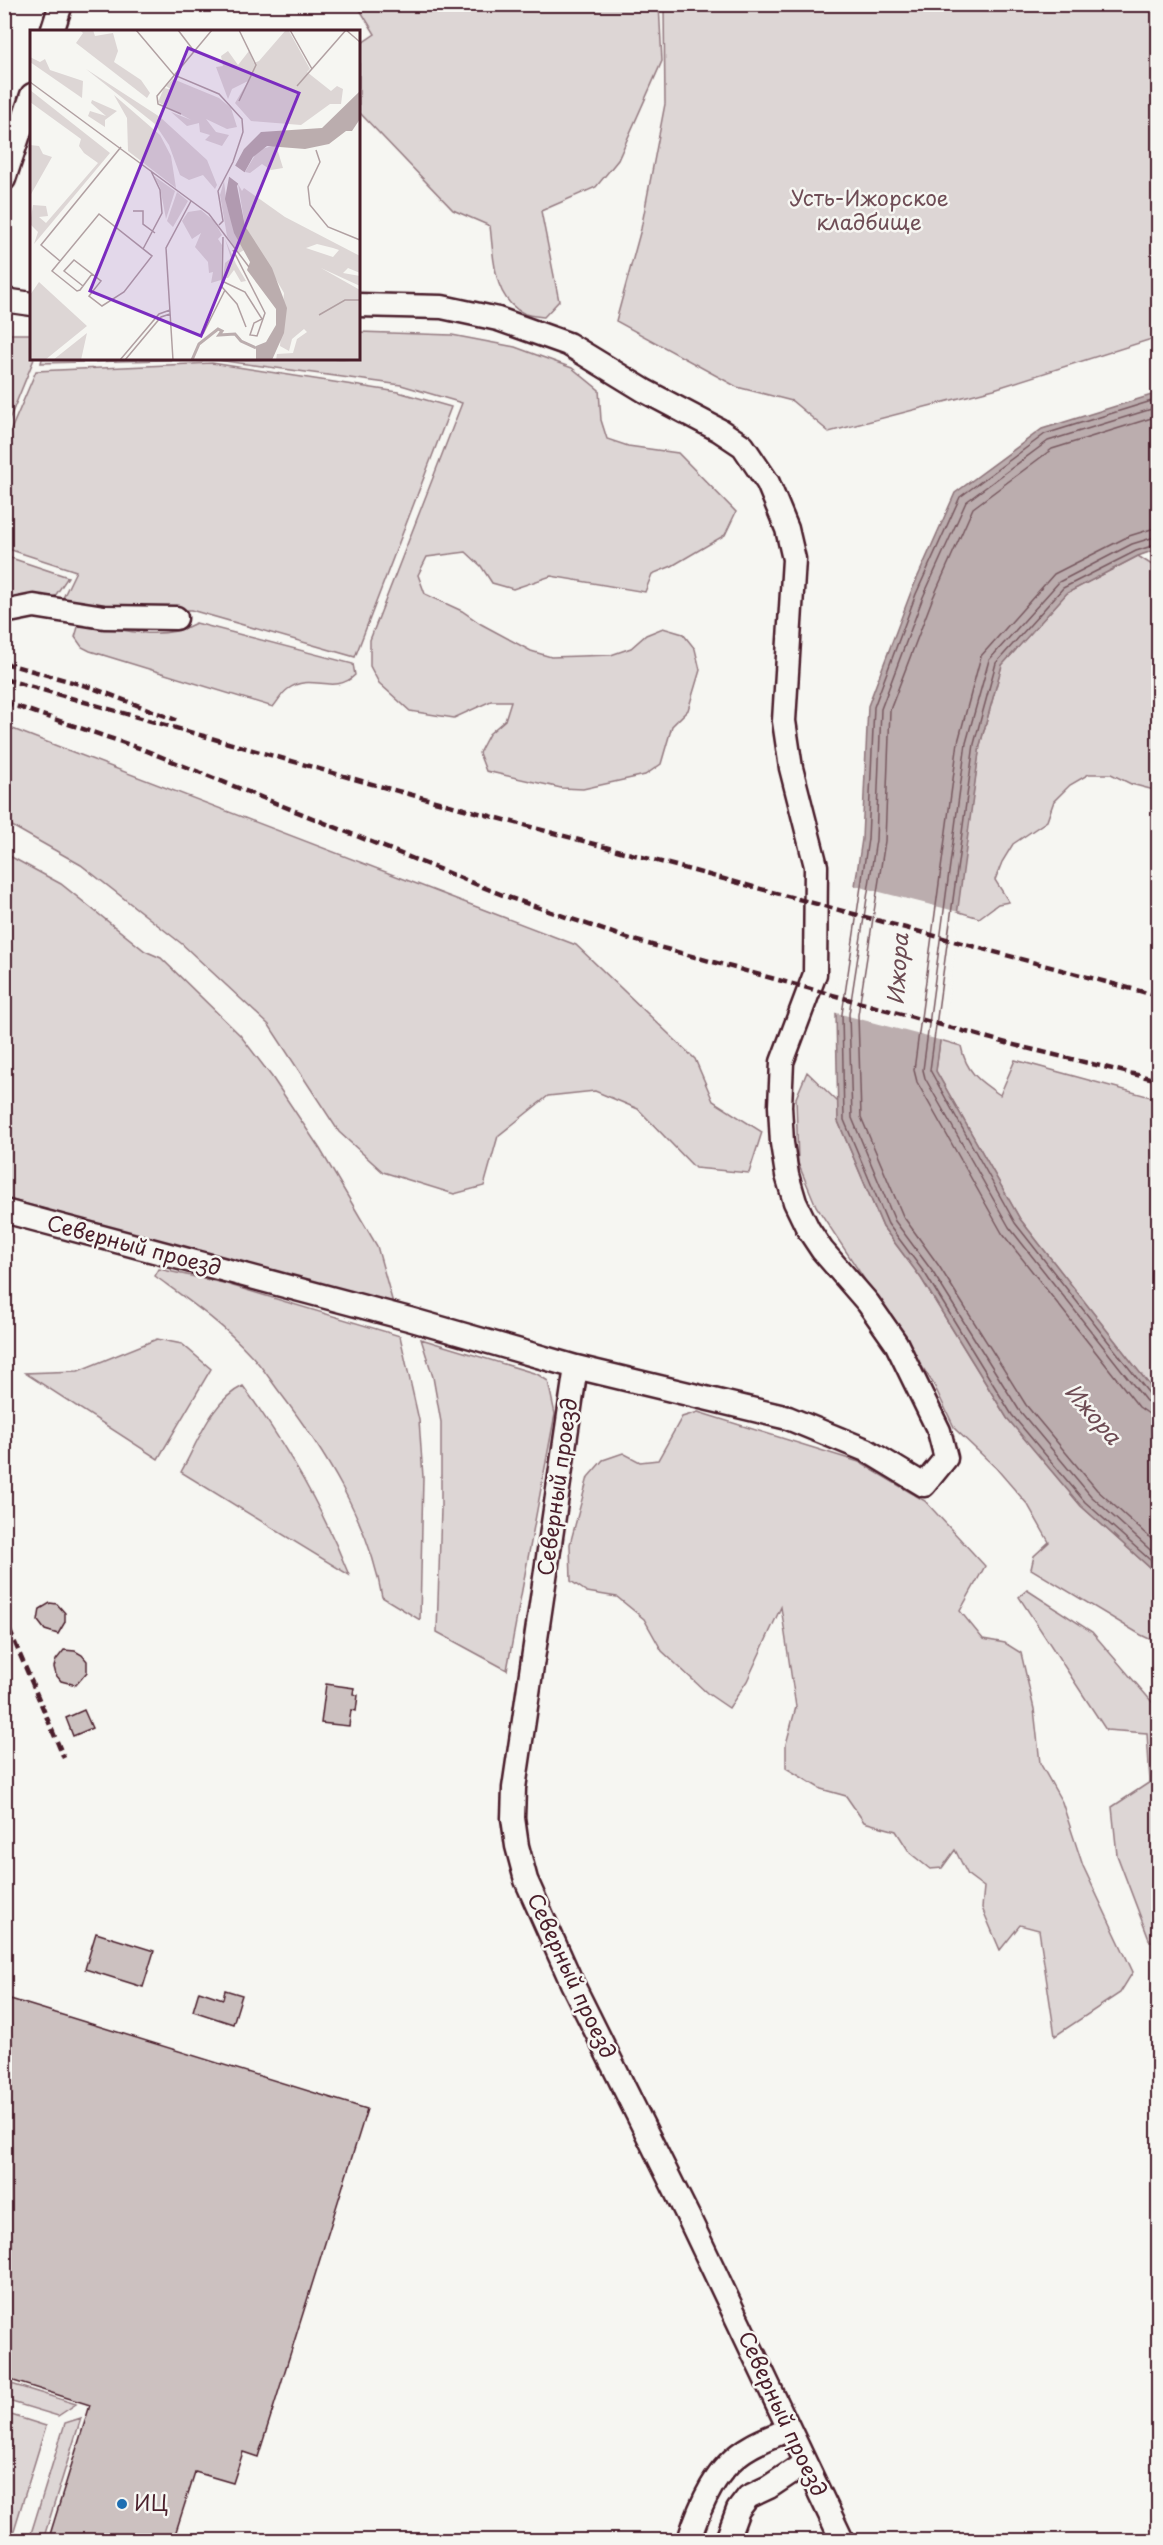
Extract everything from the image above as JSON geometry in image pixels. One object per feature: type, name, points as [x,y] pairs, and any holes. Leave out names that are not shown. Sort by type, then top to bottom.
[{"type":"street","points":[[53,30],[61,4]]},
{"type":"street","points":[[4,179],[30,101]]},
{"type":"street","points":[[4,300],[30,304]]},
{"type":"street","name":"Северный проезд","points":[[4,1211],[409,1319],[576,1367],[788,1418],[866,1450],[924,1485],[946,1458],[939,1431],[896,1343],[868,1303],[822,1250],[795,1202],[787,1175],[780,1106],[782,1062],[815,974],[816,866],[791,768],[784,721],[794,560],[787,529],[768,483],[743,446],[719,430],[645,391],[568,344],[498,319],[442,307],[360,305]]},
{"type":"street","points":[[4,612],[34,606],[104,617],[176,618]]},
{"type":"street","name":"Северный проезд","points":[[576,1367],[514,1788],[513,1818],[517,1846],[526,1880],[572,1983],[688,2216],[842,2541]]},
{"type":"street","points":[[689,2541],[705,2498],[733,2459],[750,2447],[789,2429]]},
{"type":"street","points":[[727,2541],[738,2510],[748,2497],[769,2487],[805,2463]]},
{"type":"street","points":[[769,2487],[785,2484],[800,2486],[819,2493]]},
{"type":"green space","points":[[357,5],[659,5],[662,61],[618,160],[596,187],[541,211],[559,301],[544,317],[525,314],[514,307],[500,288],[494,264],[490,226],[453,210],[360,113],[360,44],[375,34]]},
{"type":"green space","name":"Усть-Ижорское кладбище","points":[[664,5],[1158,5],[1158,337],[994,389],[829,432],[792,401],[737,387],[616,321],[641,229],[665,104]]},
{"type":"green space","points":[[360,332],[452,335],[515,347],[572,368],[599,390],[601,420],[607,439],[628,446],[678,453],[736,512],[725,535],[672,566],[652,574],[645,592],[551,576],[513,589],[492,583],[481,566],[466,552],[427,557],[418,575],[425,594],[462,611],[531,651],[551,657],[611,655],[631,648],[646,635],[663,628],[683,634],[695,649],[700,670],[688,710],[672,726],[661,764],[645,775],[583,789],[561,788],[486,771],[479,753],[489,734],[505,720],[511,701],[491,701],[454,718],[410,711],[379,683],[370,666],[370,640],[462,403],[401,385],[217,360],[360,360]]},
{"type":"green space","points":[[4,334],[30,334],[30,360],[34,360],[5,430]]},
{"type":"green space","points":[[42,360],[165,360],[41,363]]},
{"type":"green space","points":[[212,363],[398,392],[451,407],[355,657],[191,610],[110,609],[62,600],[76,571],[5,548],[5,444],[36,371]]},
{"type":"green space","points":[[5,556],[68,577],[53,599],[5,601]]},
{"type":"green space","points":[[1138,556],[1158,567],[1158,791],[1131,784],[1111,774],[1089,774],[1070,785],[1054,801],[1047,821],[1013,844],[1002,862],[995,880],[1009,902],[998,904],[979,918],[956,911],[980,745],[1002,665],[1067,593]]},
{"type":"green space","points":[[196,623],[353,664],[355,675],[339,684],[297,684],[286,691],[273,707],[90,651],[82,647],[75,637],[78,627],[87,624],[156,633],[183,629]]},
{"type":"green space","points":[[5,726],[576,945],[695,1059],[713,1101],[762,1132],[749,1173],[695,1168],[638,1109],[595,1091],[548,1096],[498,1136],[484,1186],[454,1194],[383,1172],[339,1132],[269,1025],[182,944],[81,865],[5,822]]},
{"type":"green space","points":[[4,853],[61,884],[145,951],[161,958],[240,1035],[272,1077],[320,1149],[377,1246],[394,1307],[5,1198]]},
{"type":"green space","points":[[940,1040],[961,1046],[966,1063],[974,1075],[1000,1095],[1015,1060],[1158,1099],[1158,1396],[1020,1219],[936,1071]]},
{"type":"green space","points":[[807,1072],[838,1102],[838,1121],[883,1227],[921,1278],[1007,1418],[1081,1506],[1158,1575],[1158,1643],[1031,1569],[1034,1556],[1049,1542],[1028,1505],[996,1468],[955,1429],[933,1383],[816,1206],[798,1163],[796,1098]]},
{"type":"green space","points":[[159,1269],[223,1283],[400,1336],[419,1420],[423,1477],[420,1620],[382,1597],[376,1569],[356,1514],[312,1437],[265,1372],[228,1332],[155,1276]]},
{"type":"green space","points":[[157,1339],[182,1344],[211,1369],[158,1459],[25,1373],[78,1371]]},
{"type":"green space","points":[[421,1339],[537,1374],[548,1381],[555,1414],[507,1670],[437,1632],[441,1422],[433,1377]]},
{"type":"green space","points":[[243,1386],[302,1477],[349,1575],[181,1472],[206,1423],[222,1402]]},
{"type":"green space","points":[[698,1412],[859,1462],[925,1501],[985,1566],[960,1611],[983,1639],[1005,1643],[1021,1653],[1034,1709],[1040,1763],[1062,1802],[1083,1866],[1133,1972],[1120,1993],[1055,2036],[1039,1930],[1020,1925],[1000,1950],[982,1908],[984,1887],[968,1875],[955,1850],[942,1868],[930,1869],[910,1853],[896,1831],[864,1822],[846,1796],[821,1789],[786,1768],[786,1744],[796,1707],[781,1607],[747,1681],[729,1708],[707,1693],[662,1651],[644,1619],[617,1597],[587,1592],[571,1581],[570,1544],[588,1477],[603,1460],[623,1453],[640,1462],[658,1460],[682,1417]]},
{"type":"green space","points":[[1027,1590],[1092,1632],[1158,1709],[1158,1940],[1150,1942],[1117,1855],[1112,1807],[1150,1782],[1147,1733],[1106,1730],[1019,1597]]},
{"type":"green space","points":[[4,2382],[76,2404],[58,2416],[5,2400]]},
{"type":"green space","points":[[5,2413],[46,2426],[11,2540],[5,2540]]},
{"type":"green space","points":[[81,2418],[43,2540],[29,2540],[65,2423]]},
{"type":"water","name":"Ижора","points":[[1158,393],[1158,549],[1138,556],[1067,593],[1002,665],[980,745],[936,1071],[1020,1219],[1158,1396],[1158,1575],[1081,1506],[1007,1418],[921,1278],[883,1227],[838,1121],[836,1013],[862,839],[868,706],[911,592],[955,493],[1042,429]]},
{"type":"pier","points":[[852,885],[959,912],[943,1041],[833,1012]]},
{"type":"building","points":[[50,1603],[57,1604],[65,1613],[65,1622],[58,1634],[45,1630],[38,1621],[40,1609]]},
{"type":"building","points":[[64,1650],[75,1651],[87,1661],[87,1672],[76,1685],[61,1681],[56,1675],[54,1667],[56,1660]]},
{"type":"building","points":[[326,1684],[354,1688],[353,1694],[358,1695],[356,1711],[351,1710],[349,1726],[321,1723]]},
{"type":"building","points":[[84,1710],[92,1728],[73,1736],[66,1718]]},
{"type":"building","points":[[96,1933],[154,1951],[143,1987],[85,1969]]},
{"type":"building","points":[[225,1990],[242,1995],[233,2024],[193,2011],[199,1991],[223,1999]]},
{"type":"building","points":[[4,1997],[367,2109],[258,2457],[243,2452],[233,2483],[195,2472],[173,2541],[48,2541],[90,2405],[4,2378]]},
{"type":"railway","points":[[4,663],[90,687],[176,720]]},
{"type":"railway","points":[[4,679],[379,786],[1158,996]]},
{"type":"railway","points":[[4,702],[142,749],[505,896],[630,939],[1010,1044],[1158,1080]]},
{"type":"railway","points":[[4,1617],[64,1758]]},
{"type":"place","name":"ИЦ","points":[[122,2504]]}]
